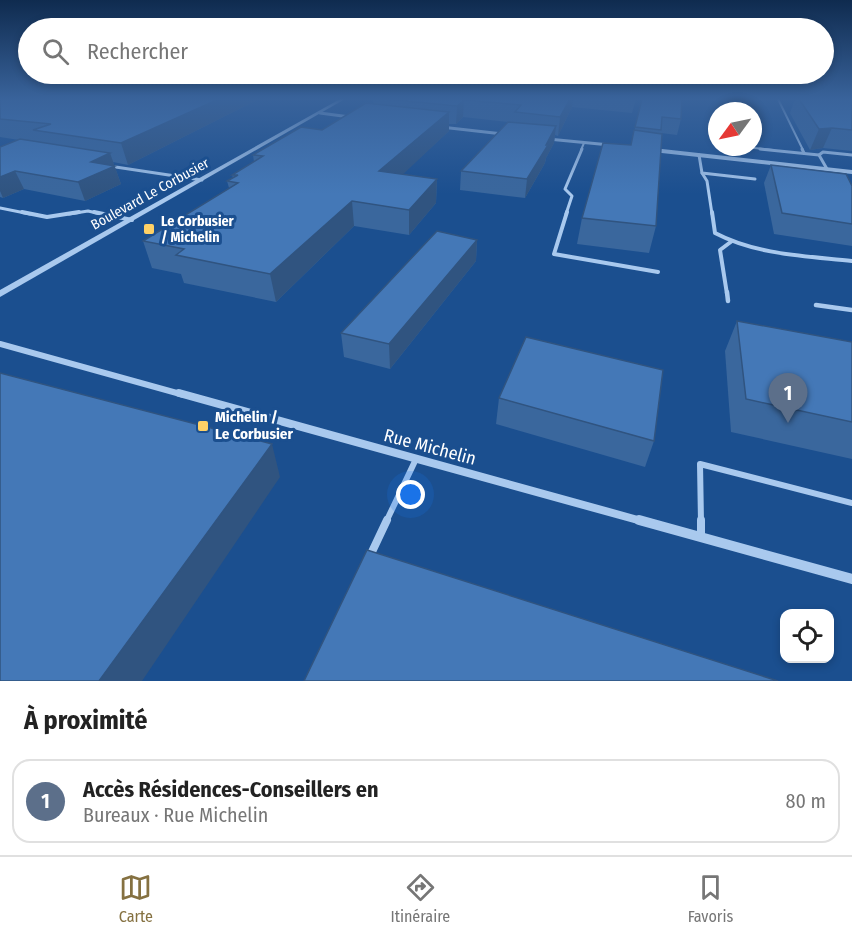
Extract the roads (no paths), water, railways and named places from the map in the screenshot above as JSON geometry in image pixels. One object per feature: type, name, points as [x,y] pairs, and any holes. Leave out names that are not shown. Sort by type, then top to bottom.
[{"type":"street","name":"Boulevard Le Corbusier","points":[[0,294],[289,131]]},
{"type":"street","points":[[474,131],[504,134]]},
{"type":"street","points":[[538,138],[619,147]]},
{"type":"street","points":[[642,149],[852,172]]},
{"type":"street","name":"Rue Michelin","points":[[0,344],[852,579]]},
{"type":"lane","points":[[794,131],[805,153]]},
{"type":"lane","points":[[584,142],[566,189],[572,196],[554,254],[658,272]]},
{"type":"lane","points":[[762,149],[852,155]]},
{"type":"lane","points":[[819,154],[827,169]]},
{"type":"lane","points":[[699,155],[702,173],[707,182],[715,233],[753,247],[852,261]]},
{"type":"lane","points":[[100,164],[202,180]]},
{"type":"lane","points":[[702,173],[755,179]]},
{"type":"lane","points":[[0,208],[46,217],[88,211],[132,220]]},
{"type":"lane","points":[[728,301],[720,250],[732,241]]},
{"type":"lane","points":[[816,304],[852,310]]},
{"type":"lane","points":[[365,566],[416,459]]},
{"type":"lane","points":[[701,537],[700,464],[852,502]]},
{"type":"lane","points":[[370,555],[381,559]]},
{"type":"place","name":"Le Corbusier / Michelin","points":[[149,229]]},
{"type":"place","name":"Accès Résidences-Conseillers en","points":[[788,423]]},
{"type":"place","name":"Michelin / Le Corbusier","points":[[203,426]]}]
